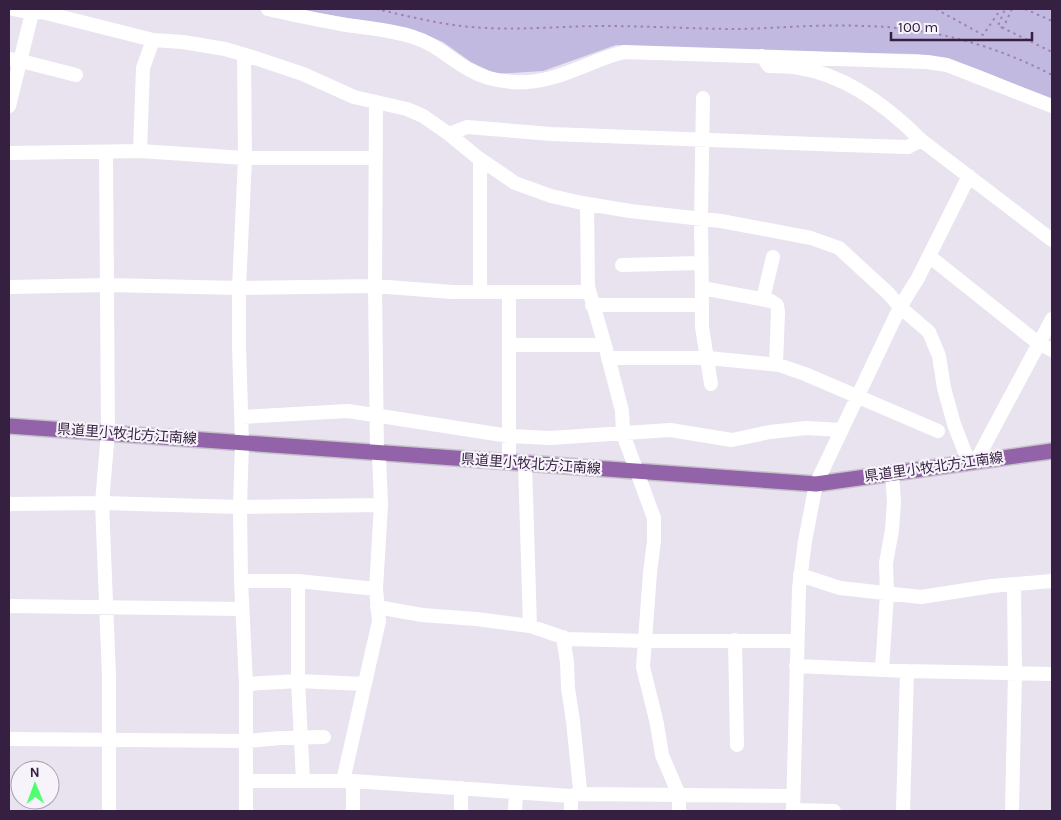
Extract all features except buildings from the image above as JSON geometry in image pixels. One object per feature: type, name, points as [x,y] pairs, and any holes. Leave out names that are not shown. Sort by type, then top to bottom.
[{"type":"main road","name":"県道里小牧北方江南線","points":[[9,426],[816,484],[1052,451]]},
{"type":"street","points":[[14,9],[32,13],[42,12],[153,40],[183,42],[244,55],[303,74],[354,96],[407,109],[423,116],[450,134],[515,183],[551,196],[588,204],[701,219],[812,238],[839,248],[882,288],[897,313],[929,332],[939,356],[948,403],[972,462]]},
{"type":"street","points":[[268,9],[398,33],[415,38],[433,45],[468,69],[498,81],[526,82],[544,80],[575,70],[609,55],[624,52],[927,62],[947,65],[1052,106]]},
{"type":"street","points":[[9,106],[15,60],[32,13]]},
{"type":"street","points":[[140,151],[143,68],[153,40]]},
{"type":"street","points":[[244,55],[245,158],[239,288],[242,417],[241,581],[247,741],[246,811]]},
{"type":"street","points":[[762,56],[768,66],[800,68],[833,78],[857,89],[881,105],[921,140],[1052,240]]},
{"type":"street","points":[[15,60],[76,75]]},
{"type":"street","points":[[703,98],[702,327],[711,384]]},
{"type":"street","points":[[353,811],[348,781],[365,684],[379,621],[376,607],[376,589],[382,505],[376,415],[376,102]]},
{"type":"street","points":[[450,134],[467,127],[552,134],[908,147],[921,140]]},
{"type":"street","points":[[9,153],[140,151],[245,158],[375,158]]},
{"type":"street","points":[[106,152],[108,432],[102,503],[108,676],[109,811]]},
{"type":"street","points":[[480,158],[480,292]]},
{"type":"street","points":[[793,806],[796,641],[800,575],[804,541],[816,484],[897,313],[929,256],[969,176]]},
{"type":"street","points":[[588,204],[591,298],[622,411],[623,434],[654,518],[654,542],[643,667],[658,724],[662,755],[679,795],[679,811]]},
{"type":"street","points":[[929,256],[1038,343],[1052,350]]},
{"type":"street","points":[[764,299],[772,257]]},
{"type":"street","points":[[622,266],[701,263]]},
{"type":"street","points":[[9,287],[108,285],[239,288],[375,286],[452,292],[509,292],[702,305]]},
{"type":"street","points":[[702,288],[764,299],[777,305],[776,364]]},
{"type":"street","points":[[509,292],[509,462]]},
{"type":"street","points":[[972,462],[1052,319]]},
{"type":"street","points":[[509,345],[776,364],[805,374],[938,431]]},
{"type":"street","points":[[242,417],[348,411],[509,436],[550,438],[670,430],[732,440],[770,432],[806,428],[842,430]]},
{"type":"street","points":[[524,463],[530,626]]},
{"type":"street","points":[[882,670],[887,594],[886,563],[892,530],[894,502],[892,473]]},
{"type":"street","points":[[9,504],[102,503],[240,507],[382,505]]},
{"type":"street","points":[[800,575],[840,588],[921,597],[992,586],[1052,581]]},
{"type":"street","points":[[241,581],[298,581],[376,589]]},
{"type":"street","points":[[298,581],[298,681],[303,781]]},
{"type":"street","points":[[1012,811],[1015,673],[1014,585]]},
{"type":"street","points":[[9,606],[242,609]]},
{"type":"street","points":[[376,607],[422,615],[530,626],[568,639],[796,641]]},
{"type":"street","points":[[563,637],[580,789],[574,795],[571,811]]},
{"type":"street","points":[[735,640],[737,745]]},
{"type":"street","points":[[796,666],[907,671],[1052,674]]},
{"type":"street","points":[[903,811],[907,671]]},
{"type":"street","points":[[246,684],[298,681],[365,684]]},
{"type":"street","points":[[9,739],[247,741],[324,737]]},
{"type":"street","points":[[246,781],[348,781],[574,795],[679,795],[834,811]]},
{"type":"street","points":[[460,811],[461,788]]},
{"type":"street","points":[[515,811],[516,792]]},
{"type":"path","points":[[376,9],[457,25],[487,28],[604,26],[742,29],[863,26],[900,28],[950,37],[994,50],[1052,75]]},
{"type":"path","points":[[936,9],[983,35],[1000,9]]},
{"type":"path","points":[[1003,28],[1011,10],[1005,9],[998,26],[1052,52]]},
{"type":"path","points":[[1025,9],[1052,21]]},
{"type":"shaded area","points":[[293,9],[1052,9],[1052,101],[1003,79],[952,60],[917,54],[682,49],[616,45],[543,71],[496,74],[471,62],[443,42],[408,28]]}]
